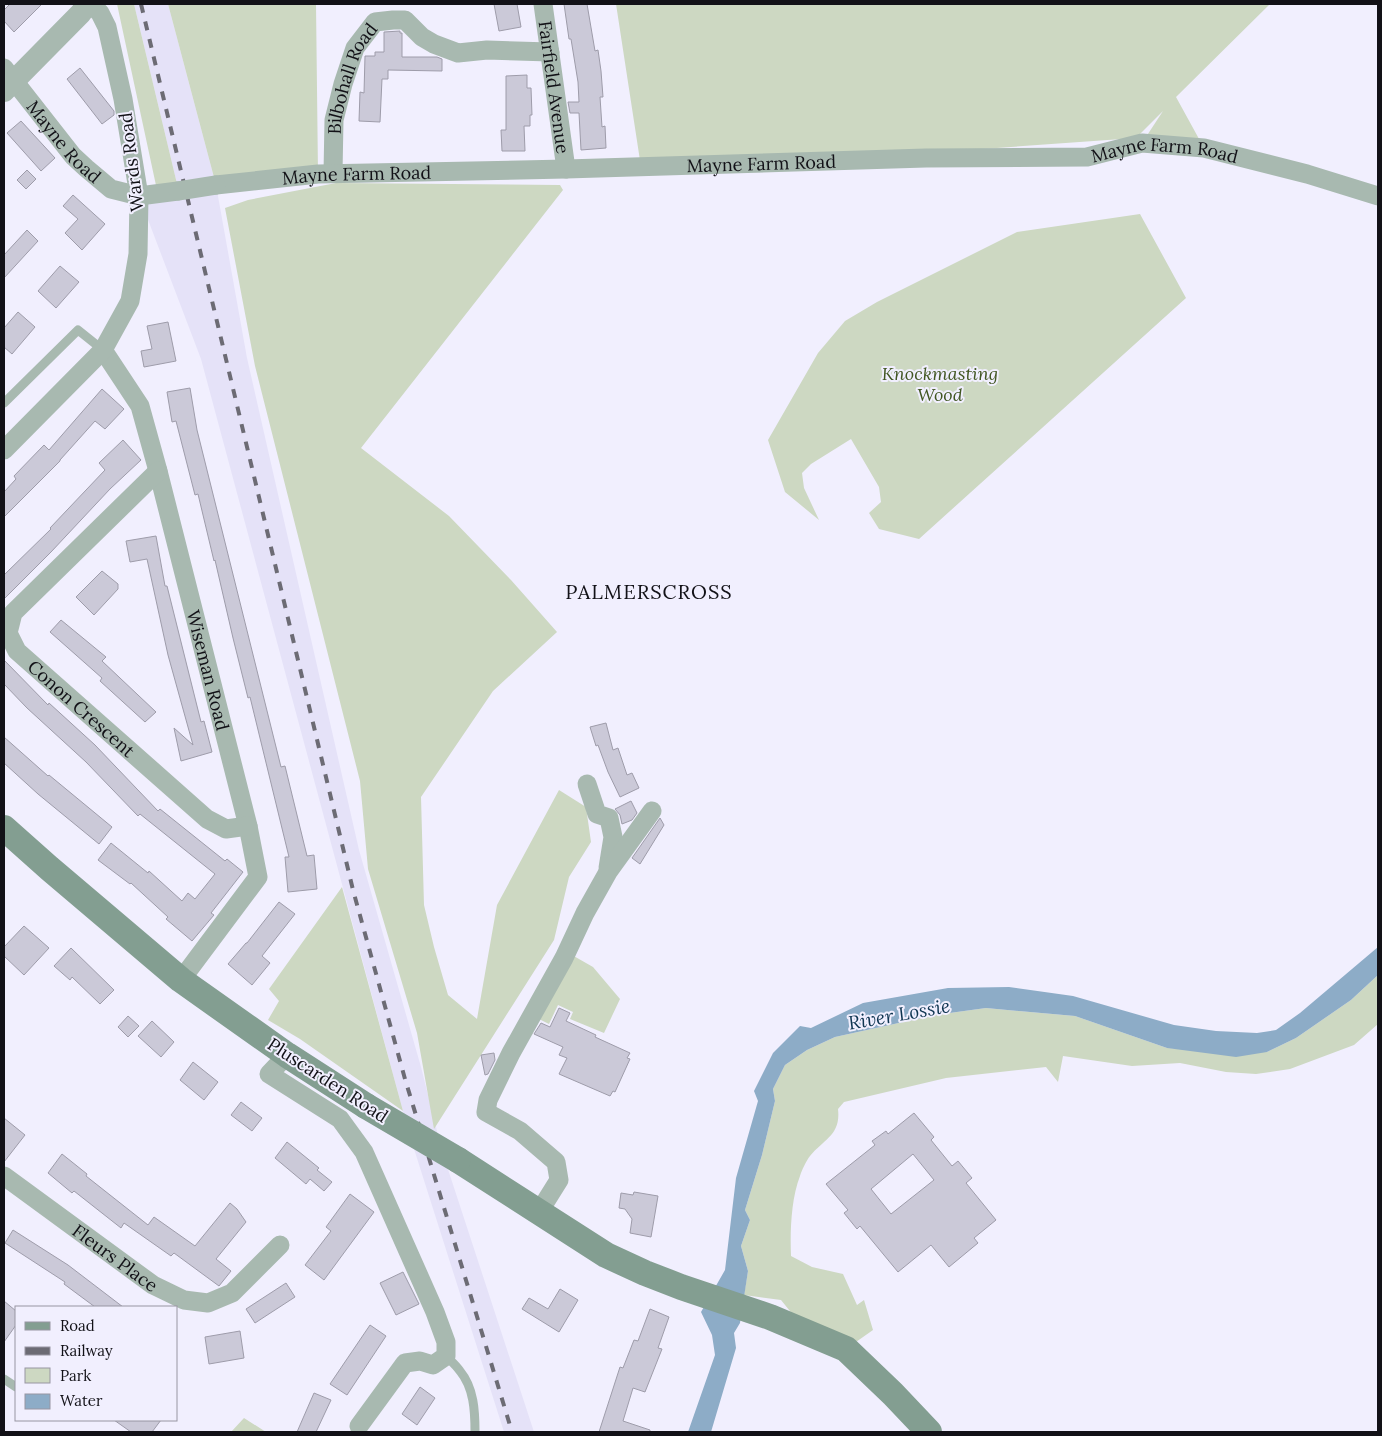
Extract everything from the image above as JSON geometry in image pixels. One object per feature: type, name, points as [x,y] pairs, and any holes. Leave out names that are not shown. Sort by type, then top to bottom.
[{"type":"main road","name":"Pluscarden Road","points":[[4,828],[181,980],[287,1055],[366,1106],[458,1160],[606,1255],[681,1287],[770,1317],[846,1349],[929,1432]]},
{"type":"street","points":[[7,80],[89,4]]},
{"type":"street","name":"Wards Road","points":[[4,450],[102,350],[130,301],[138,254],[138,196],[123,99],[107,27],[100,13],[89,4]]},
{"type":"street","name":"Fairfield Avenue","points":[[543,4],[566,169]]},
{"type":"street","name":"Bilbohall Road","points":[[333,173],[334,120],[343,84],[355,48],[376,22],[405,20],[422,37],[434,44],[458,53],[487,50],[550,52]]},
{"type":"street","name":"Mayne Road","points":[[7,80],[73,156],[86,168],[112,189],[138,196]]},
{"type":"street","name":"Mayne Farm Road","points":[[138,196],[216,185],[333,173],[566,169],[926,158],[1087,157],[1142,142],[1204,148],[1307,174],[1378,196]]},
{"type":"street","name":"Wiseman Road","points":[[102,350],[140,406],[248,826],[258,877],[181,980]]},
{"type":"street","name":"Conon Crescent","points":[[158,471],[13,612],[8,633],[17,651],[207,819],[226,829],[248,826]]},
{"type":"street","points":[[587,784],[597,814],[608,818],[613,837],[608,872]]},
{"type":"street","points":[[539,1212],[559,1180],[556,1162],[520,1131],[486,1112],[488,1100],[511,1053],[564,958],[608,872],[652,811]]},
{"type":"street","points":[[287,1055],[270,1074],[340,1119],[364,1152],[435,1312],[446,1342],[446,1356],[433,1366],[420,1361],[405,1363],[359,1426]]},
{"type":"street","name":"Fleurs Place","points":[[4,1176],[153,1285],[184,1300],[208,1303],[232,1293],[280,1246]]},
{"type":"lane","points":[[4,403],[78,330],[102,350]]},
{"type":"lane","points":[[446,1356],[461,1372],[470,1387],[473,1400],[475,1432]]},
{"type":"lane","points":[[4,1379],[15,1386]]},
{"type":"shaded area","points":[[134,4],[168,4],[216,185],[247,358],[359,850],[421,1067],[442,1151],[534,1432],[504,1432],[408,1130],[201,359],[139,196],[178,188]]},
{"type":"green space","points":[[117,4],[134,4],[178,188],[157,190]]},
{"type":"green space","points":[[168,4],[316,4],[318,174],[216,185]]},
{"type":"green space","points":[[616,4],[1270,4],[1176,97],[1204,148],[1142,143],[1163,111],[1136,138],[799,162],[641,167]]},
{"type":"green space","points":[[336,183],[560,185],[563,190],[361,448],[449,516],[511,580],[557,632],[493,691],[421,797],[424,905],[434,947],[448,995],[477,1019],[497,905],[559,790],[586,807],[591,842],[569,877],[554,940],[434,1129],[417,1033],[368,869],[360,781],[255,366],[225,208],[248,200]]},
{"type":"green space","name":"Knockmasting Wood","points":[[1140,214],[1186,298],[919,539],[879,529],[869,513],[881,502],[879,487],[851,439],[811,464],[802,473],[804,488],[819,520],[785,492],[768,440],[818,353],[845,321],[877,302],[1017,232]]},
{"type":"green space","points":[[342,887],[403,1111],[300,1039],[268,1020],[279,1001],[269,989]]},
{"type":"green space","points":[[572,955],[593,967],[620,999],[604,1033],[570,1019],[573,1012],[558,1005],[549,1024],[537,1018]]},
{"type":"green space","points":[[1378,975],[1378,1024],[1354,1045],[1290,1069],[1256,1074],[1226,1072],[1180,1063],[1132,1066],[1063,1056],[1058,1082],[1046,1067],[946,1078],[844,1102],[838,1109],[837,1125],[834,1131],[810,1156],[800,1176],[793,1205],[791,1256],[812,1267],[843,1274],[857,1305],[864,1300],[873,1330],[846,1349],[806,1331],[781,1300],[744,1295],[748,1271],[741,1246],[750,1220],[745,1210],[762,1155],[775,1101],[773,1089],[785,1065],[807,1050],[835,1037],[935,1015],[986,1008],[1075,1016],[1167,1048],[1267,1052],[1296,1038],[1351,1000]]},
{"type":"green space","points":[[244,1418],[266,1432],[231,1432]]},
{"type":"water","name":"River Lossie","points":[[1378,947],[1378,975],[1351,1000],[1296,1038],[1267,1052],[1236,1057],[1167,1048],[1075,1016],[986,1008],[935,1015],[835,1037],[807,1050],[785,1065],[773,1089],[775,1101],[762,1155],[745,1210],[750,1220],[741,1246],[748,1271],[740,1323],[734,1333],[736,1348],[711,1432],[688,1432],[715,1355],[712,1335],[701,1312],[725,1270],[736,1178],[758,1101],[754,1091],[773,1053],[800,1026],[811,1028],[863,1003],[948,988],[1009,987],[1073,996],[1174,1025],[1216,1031],[1257,1033],[1276,1030],[1300,1013]]},
{"type":"building","points":[[10,4],[42,4],[14,32],[4,21],[4,10]]},
{"type":"building","points":[[494,4],[517,4],[521,27],[499,31]]},
{"type":"building","points":[[564,4],[587,4],[595,51],[598,50],[601,71],[603,97],[600,97],[602,127],[605,126],[606,148],[581,150],[579,113],[570,113],[568,102],[579,102],[578,82]]},
{"type":"building","points":[[400,31],[402,33],[402,57],[437,57],[442,59],[442,71],[388,70],[388,79],[382,79],[380,122],[359,121],[360,92],[364,93],[365,56],[375,56],[375,52],[384,52],[384,32]]},
{"type":"building","points":[[80,68],[114,111],[114,115],[102,124],[67,79]]},
{"type":"building","points":[[527,75],[527,88],[531,88],[532,115],[530,115],[530,126],[524,126],[525,151],[502,151],[501,130],[506,130],[506,76]]},
{"type":"building","points":[[21,121],[55,158],[41,171],[7,133]]},
{"type":"building","points":[[27,170],[36,179],[26,189],[17,180]]},
{"type":"building","points":[[73,195],[105,224],[82,250],[65,233],[78,219],[63,206]]},
{"type":"building","points":[[27,230],[38,241],[4,278],[4,255]]},
{"type":"building","points":[[60,266],[79,282],[56,308],[38,291]]},
{"type":"building","points":[[18,312],[35,327],[12,354],[4,347],[4,328]]},
{"type":"building","points":[[168,322],[176,361],[144,367],[141,351],[152,349],[147,326]]},
{"type":"building","points":[[190,388],[197,430],[281,767],[285,766],[307,856],[314,855],[317,889],[288,892],[285,857],[289,857],[250,697],[248,698],[198,494],[195,495],[176,421],[172,422],[167,392]]},
{"type":"building","points":[[102,389],[124,409],[105,429],[95,421],[60,461],[4,517],[4,492],[16,479],[14,476],[44,445],[49,450]]},
{"type":"building","points":[[123,440],[141,460],[110,489],[4,599],[4,575],[51,529],[105,470],[99,463]]},
{"type":"building","points":[[156,536],[165,586],[167,586],[201,722],[204,721],[212,752],[181,761],[174,728],[193,745],[168,655],[147,559],[130,562],[126,541]]},
{"type":"building","points":[[102,571],[118,584],[118,589],[94,615],[76,597]]},
{"type":"building","points":[[61,620],[106,657],[102,661],[156,712],[145,722],[100,681],[102,678],[50,632]]},
{"type":"building","points":[[4,660],[48,705],[49,703],[95,745],[158,811],[160,809],[225,861],[227,859],[243,872],[211,913],[214,915],[192,941],[166,919],[168,917],[131,883],[98,860],[111,843],[148,873],[149,871],[182,901],[188,893],[195,899],[215,874],[140,814],[138,816],[86,762],[27,708],[4,684]]},
{"type":"building","points":[[606,723],[613,750],[618,748],[627,775],[632,773],[639,788],[620,797],[598,745],[596,746],[590,727]]},
{"type":"building","points":[[4,737],[48,776],[112,827],[99,844],[38,794],[4,763]]},
{"type":"building","points":[[631,801],[637,813],[632,820],[622,824],[620,815],[615,809]]},
{"type":"building","points":[[660,818],[664,825],[640,864],[632,858]]},
{"type":"building","points":[[279,902],[295,914],[262,956],[270,963],[252,985],[228,964]]},
{"type":"building","points":[[24,926],[49,948],[24,975],[4,956],[4,947]]},
{"type":"building","points":[[71,948],[114,990],[100,1004],[72,977],[70,980],[54,966]]},
{"type":"building","points":[[559,1008],[570,1013],[566,1021],[630,1053],[627,1058],[630,1059],[615,1092],[613,1091],[610,1096],[559,1074],[567,1058],[559,1055],[563,1047],[534,1034],[541,1023],[550,1027]]},
{"type":"building","points":[[128,1016],[139,1026],[128,1037],[118,1027]]},
{"type":"building","points":[[152,1021],[174,1042],[161,1057],[138,1036]]},
{"type":"building","points":[[494,1053],[495,1060],[488,1074],[485,1075],[481,1055]]},
{"type":"building","points":[[193,1062],[218,1082],[204,1100],[180,1080]]},
{"type":"building","points":[[241,1102],[262,1118],[252,1131],[231,1115]]},
{"type":"building","points":[[914,1113],[934,1137],[931,1140],[952,1166],[958,1161],[972,1178],[966,1183],[996,1220],[974,1238],[978,1243],[949,1267],[931,1245],[898,1272],[860,1226],[857,1229],[844,1213],[848,1210],[826,1184],[875,1145],[872,1141],[886,1131],[888,1134]],"holes":[[[913,1154],[934,1180],[891,1214],[871,1189]]]},
{"type":"building","points":[[4,1118],[25,1135],[4,1162]]},
{"type":"building","points":[[287,1142],[319,1168],[317,1170],[332,1182],[324,1191],[310,1179],[306,1184],[275,1158]]},
{"type":"building","points":[[62,1154],[87,1174],[86,1176],[148,1225],[154,1217],[195,1246],[230,1203],[246,1222],[216,1259],[231,1271],[219,1286],[174,1253],[171,1256],[124,1223],[121,1228],[74,1191],[72,1193],[48,1173]]},
{"type":"building","points":[[634,1192],[658,1196],[651,1237],[630,1233],[632,1219],[625,1209],[619,1208],[621,1193],[633,1195]]},
{"type":"building","points":[[350,1194],[374,1212],[324,1280],[305,1265],[331,1231],[326,1227]]},
{"type":"building","points":[[13,1230],[68,1265],[122,1306],[94,1306],[64,1284],[65,1282],[5,1243]]},
{"type":"building","points":[[403,1272],[419,1304],[396,1315],[380,1283]]},
{"type":"building","points":[[286,1283],[295,1297],[255,1323],[246,1309]]},
{"type":"building","points":[[560,1289],[578,1300],[559,1332],[522,1309],[529,1298],[548,1309]]},
{"type":"building","points":[[4,1301],[15,1310],[15,1326],[4,1342]]},
{"type":"building","points":[[650,1309],[669,1317],[658,1348],[662,1349],[645,1392],[633,1388],[623,1421],[650,1430],[650,1432],[599,1432],[620,1367],[623,1368],[634,1340],[638,1341]]},
{"type":"building","points":[[370,1325],[386,1336],[347,1395],[330,1384]]},
{"type":"building","points":[[240,1331],[244,1358],[209,1364],[205,1337]]},
{"type":"building","points":[[420,1387],[435,1398],[417,1425],[402,1414]]},
{"type":"building","points":[[314,1393],[331,1400],[316,1432],[297,1432]]},
{"type":"building","points":[[115,1421],[160,1421],[152,1432],[131,1432]]},
{"type":"railway","points":[[141,4],[353,890],[405,1079],[512,1432]]},
{"type":"district","name":"PALMERSCROSS","points":[[649,591]]}]
